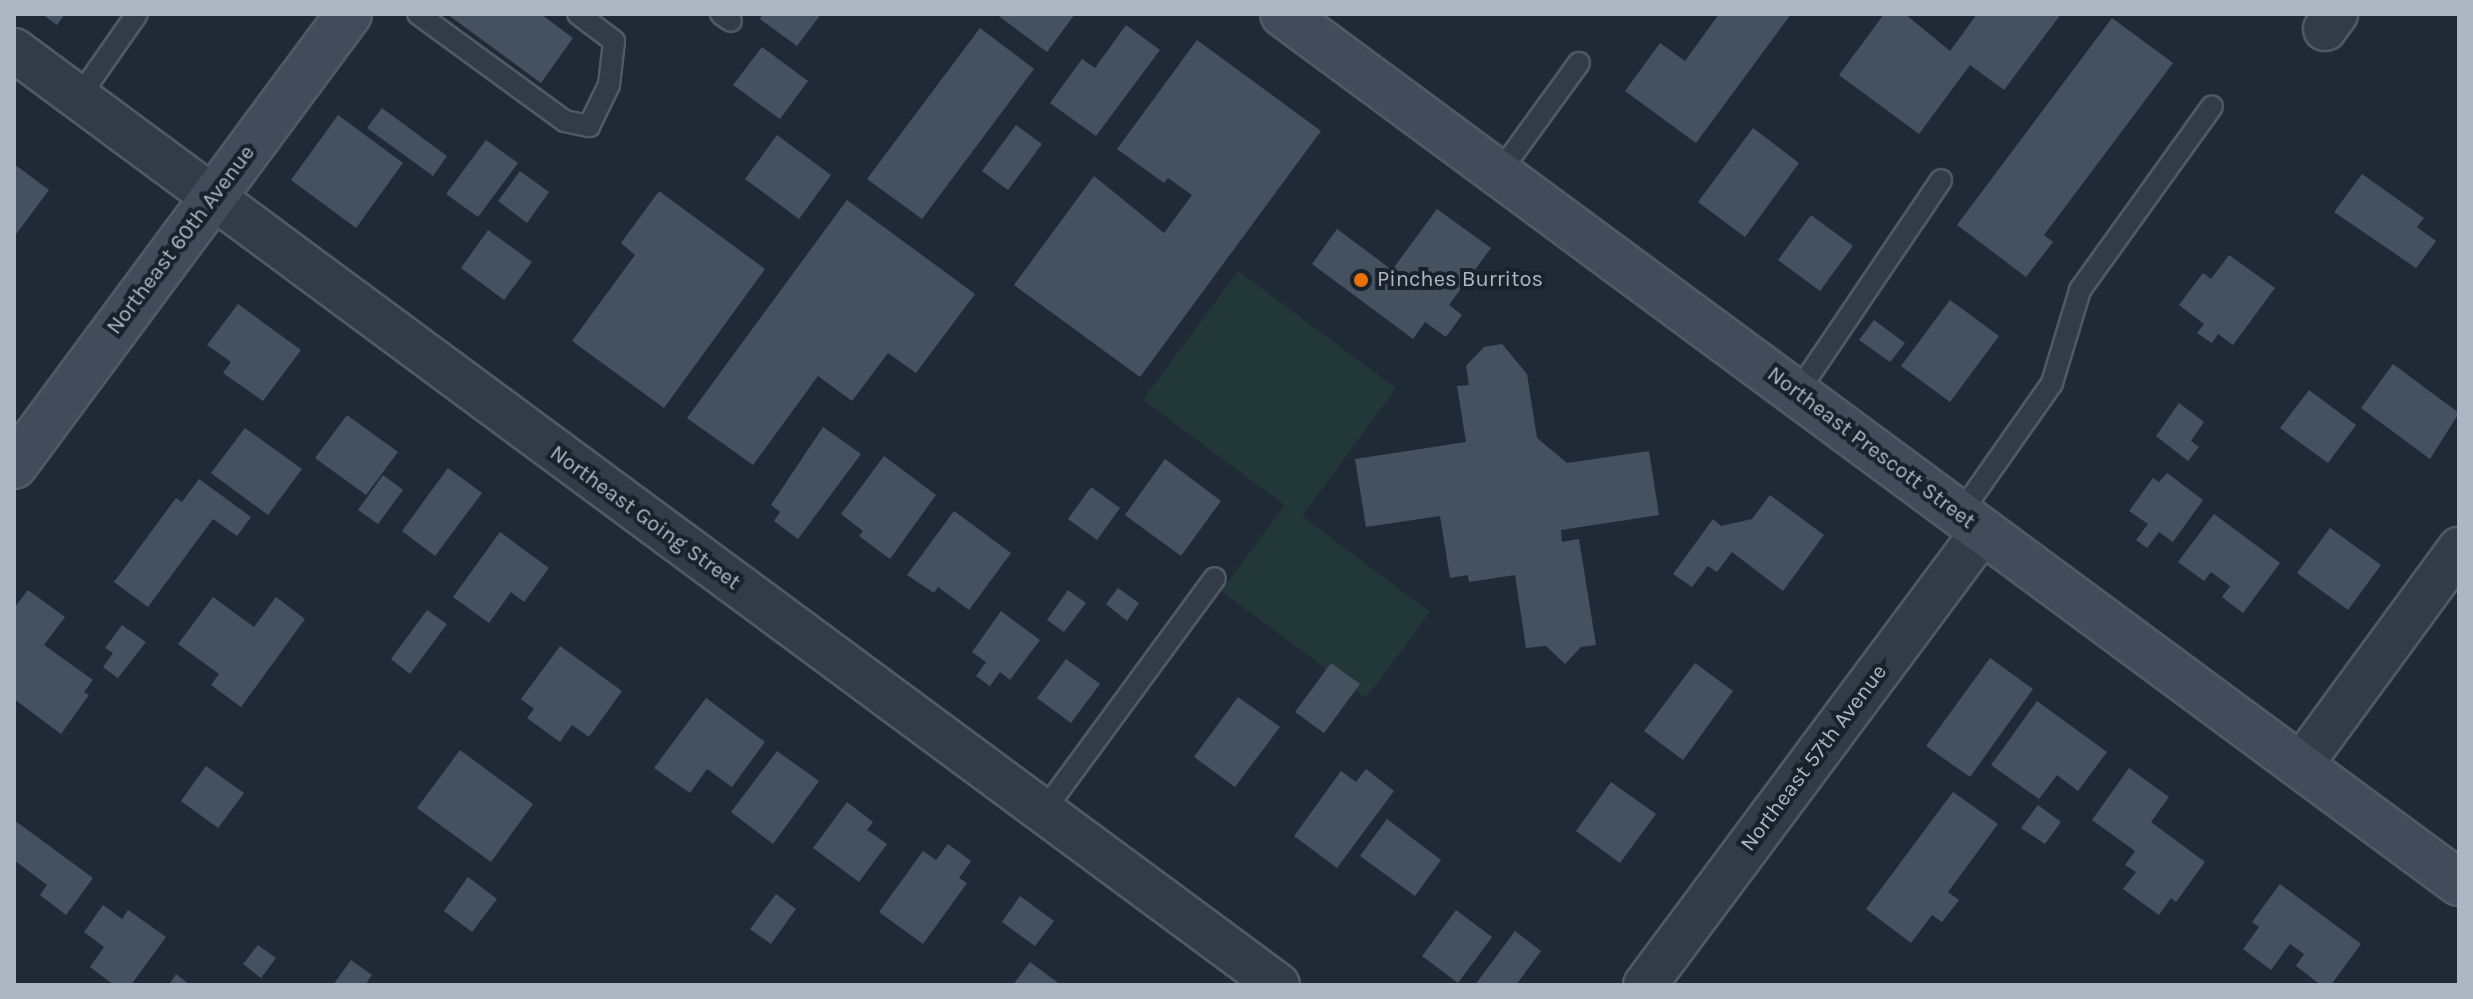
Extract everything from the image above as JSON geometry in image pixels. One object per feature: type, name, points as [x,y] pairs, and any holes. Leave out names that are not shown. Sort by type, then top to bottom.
[{"type":"street","name":"Northeast 60th Avenue","points":[[14,466],[349,14]]},
{"type":"street","name":"Northeast Prescott Street","points":[[1283,14],[2459,883]]},
{"type":"street","name":"Northeast Going Street","points":[[14,50],[1278,985]]},
{"type":"street","name":"Northeast 57th Avenue","points":[[1645,985],[1971,522]]},
{"type":"street","points":[[2301,765],[2459,549]]},
{"type":"lane","points":[[79,97],[137,14]]},
{"type":"lane","points":[[418,14],[565,121],[589,126],[609,85],[614,41],[578,14]]},
{"type":"lane","points":[[1499,173],[1579,63]]},
{"type":"lane","points":[[1971,522],[2052,383],[2080,290],[2212,106]]},
{"type":"lane","points":[[1797,393],[1941,180]]},
{"type":"lane","points":[[1043,812],[1215,578]]},
{"type":"green space","points":[[1238,271],[1396,388],[1302,516],[1430,612],[1366,698],[1221,591],[1285,505],[1143,400]]},
{"type":"building","points":[[42,14],[65,14],[57,25]]},
{"type":"building","points":[[447,14],[541,14],[573,38],[541,83]]},
{"type":"building","points":[[763,14],[821,14],[797,46],[760,19]]},
{"type":"building","points":[[996,14],[1075,14],[1047,52]]},
{"type":"building","points":[[1719,14],[1791,14],[1696,143],[1625,91],[1660,43],[1685,61]]},
{"type":"building","points":[[1884,14],[1905,14],[1950,51],[1977,14],[2061,14],[2004,90],[1970,65],[1919,134],[1839,75]]},
{"type":"building","points":[[2112,18],[2173,63],[2044,235],[2053,242],[2026,277],[1957,225]]},
{"type":"building","points":[[1126,25],[1160,50],[1096,136],[1050,103],[1082,59],[1095,68]]},
{"type":"building","points":[[980,28],[1034,69],[922,219],[867,179]]},
{"type":"building","points":[[1197,40],[1321,131],[1140,377],[1014,285],[1094,176],[1164,233],[1192,195],[1168,178],[1164,183],[1117,149]]},
{"type":"building","points":[[762,47],[808,81],[780,119],[733,85]]},
{"type":"building","points":[[382,108],[447,156],[433,176],[367,128]]},
{"type":"building","points":[[338,115],[403,163],[356,228],[291,180]]},
{"type":"building","points":[[1016,125],[1042,144],[1008,190],[982,171]]},
{"type":"building","points":[[1753,128],[1799,163],[1745,237],[1698,202]]},
{"type":"building","points":[[777,135],[831,175],[799,219],[745,179]]},
{"type":"building","points":[[486,140],[518,163],[478,217],[446,194]]},
{"type":"building","points":[[14,164],[49,190],[14,237]]},
{"type":"building","points":[[520,171],[549,192],[527,223],[498,201]]},
{"type":"building","points":[[2362,174],[2424,218],[2417,227],[2436,241],[2416,268],[2334,212]]},
{"type":"building","points":[[659,191],[765,269],[664,408],[572,341],[635,255],[621,243]]},
{"type":"building","points":[[847,200],[975,294],[916,373],[888,353],[852,401],[818,376],[753,465],[687,418]]},
{"type":"building","points":[[1437,209],[1491,248],[1449,305],[1462,315],[1446,337],[1425,322],[1413,339],[1312,264],[1337,229],[1392,270]]},
{"type":"building","points":[[1811,215],[1853,246],[1820,291],[1778,260]]},
{"type":"building","points":[[488,230],[532,262],[504,300],[461,268]]},
{"type":"building","points":[[2229,255],[2275,288],[2233,345],[2218,334],[2212,343],[2197,333],[2204,324],[2179,305],[2203,273],[2211,279]]},
{"type":"building","points":[[1950,300],[1999,336],[1950,402],[1901,366]]},
{"type":"building","points":[[238,304],[301,350],[263,401],[223,373],[231,362],[207,345]]},
{"type":"building","points":[[1874,320],[1905,343],[1890,362],[1859,340]]},
{"type":"building","points":[[1502,344],[1527,374],[1537,438],[1567,463],[1649,451],[1659,515],[1561,530],[1562,542],[1579,539],[1596,645],[1581,647],[1565,664],[1546,646],[1526,648],[1515,575],[1469,582],[1468,575],[1450,578],[1440,516],[1366,527],[1355,459],[1466,442],[1457,386],[1469,385],[1466,366],[1484,347]]},
{"type":"building","points":[[2393,364],[2459,413],[2430,459],[2361,408]]},
{"type":"building","points":[[2309,390],[2356,425],[2328,463],[2280,428]]},
{"type":"building","points":[[2179,403],[2204,422],[2191,441],[2199,447],[2188,461],[2156,436]]},
{"type":"building","points":[[347,415],[398,452],[366,495],[315,458]]},
{"type":"building","points":[[823,427],[861,454],[798,539],[774,521],[780,512],[771,505]]},
{"type":"building","points":[[245,428],[302,469],[268,515],[211,473]]},
{"type":"building","points":[[884,456],[936,495],[890,559],[859,536],[863,531],[841,514]]},
{"type":"building","points":[[1165,459],[1221,501],[1181,556],[1125,515]]},
{"type":"building","points":[[448,468],[482,493],[435,556],[402,531]]},
{"type":"building","points":[[2167,473],[2203,500],[2173,542],[2159,532],[2147,548],[2136,540],[2148,524],[2129,511],[2153,478],[2159,482]]},
{"type":"building","points":[[383,475],[403,490],[378,524],[358,510]]},
{"type":"building","points":[[199,479],[251,517],[237,536],[213,519],[148,607],[114,582],[176,498],[182,502]]},
{"type":"building","points":[[1091,487],[1120,508],[1097,540],[1068,519]]},
{"type":"building","points":[[1770,495],[1824,535],[1783,591],[1732,552],[1717,572],[1708,566],[1692,587],[1673,574],[1713,519],[1721,526],[1752,519]]},
{"type":"building","points":[[954,511],[1011,553],[969,610],[938,587],[934,593],[907,575]]},
{"type":"building","points":[[2214,514],[2280,563],[2243,613],[2222,597],[2230,586],[2211,572],[2204,581],[2178,562]]},
{"type":"building","points":[[2330,528],[2381,565],[2348,610],[2297,573]]},
{"type":"building","points":[[500,532],[549,568],[524,602],[511,592],[489,623],[453,597]]},
{"type":"building","points":[[1118,588],[1139,603],[1127,621],[1106,604]]},
{"type":"building","points":[[28,590],[65,617],[44,645],[93,680],[84,692],[89,695],[61,734],[14,699],[14,608]]},
{"type":"building","points":[[1068,590],[1086,603],[1064,632],[1047,620]]},
{"type":"building","points":[[213,597],[254,627],[276,597],[305,619],[241,707],[211,685],[219,674],[178,644]]},
{"type":"building","points":[[427,610],[447,624],[410,674],[391,659]]},
{"type":"building","points":[[1001,611],[1040,640],[1010,680],[1000,672],[990,686],[976,676],[986,662],[972,652]]},
{"type":"building","points":[[122,625],[146,642],[118,678],[103,667],[113,653],[105,648]]},
{"type":"building","points":[[560,646],[622,691],[589,737],[572,725],[560,742],[527,718],[534,709],[521,699]]},
{"type":"building","points":[[1990,658],[2033,689],[1970,777],[1926,746]]},
{"type":"building","points":[[1066,659],[1100,684],[1071,723],[1037,698]]},
{"type":"building","points":[[1331,663],[1360,684],[1324,733],[1295,712]]},
{"type":"building","points":[[1695,663],[1733,691],[1683,760],[1644,731]]},
{"type":"building","points":[[1238,697],[1280,727],[1235,787],[1194,757]]},
{"type":"building","points":[[706,698],[765,742],[732,787],[707,769],[690,793],[654,768]]},
{"type":"building","points":[[2037,701],[2107,752],[2078,791],[2057,775],[2039,799],[1991,765]]},
{"type":"building","points":[[460,750],[533,804],[491,862],[417,808]]},
{"type":"building","points":[[777,751],[819,781],[773,844],[731,812]]},
{"type":"building","points":[[206,766],[244,793],[218,828],[181,801]]},
{"type":"building","points":[[2129,768],[2169,797],[2151,822],[2205,862],[2176,902],[2171,898],[2159,915],[2123,889],[2136,872],[2125,865],[2135,851],[2092,820]]},
{"type":"building","points":[[1366,769],[1394,791],[1337,868],[1294,836],[1341,771],[1356,782]]},
{"type":"building","points":[[1611,782],[1656,814],[1620,863],[1576,831]]},
{"type":"building","points":[[1953,792],[1998,824],[1948,892],[1959,900],[1942,922],[1932,915],[1911,943],[1866,909]]},
{"type":"building","points":[[847,802],[873,822],[867,830],[887,844],[859,882],[813,848]]},
{"type":"building","points":[[2038,805],[2061,822],[2045,844],[2021,828]]},
{"type":"building","points":[[1387,819],[1441,860],[1415,896],[1360,856]]},
{"type":"building","points":[[14,820],[93,878],[66,915],[40,895],[47,885],[14,860]]},
{"type":"building","points":[[948,844],[971,861],[959,878],[967,883],[923,944],[879,912],[923,851],[936,860]]},
{"type":"building","points":[[468,877],[497,899],[472,932],[444,911]]},
{"type":"building","points":[[2280,884],[2361,944],[2331,985],[2321,985],[2296,966],[2304,954],[2290,944],[2271,970],[2243,949],[2259,927],[2252,922]]},
{"type":"building","points":[[776,894],[796,909],[771,944],[750,929]]},
{"type":"building","points":[[1020,896],[1054,921],[1035,946],[1002,922]]},
{"type":"building","points":[[103,905],[122,919],[128,910],[166,937],[131,985],[114,985],[90,967],[104,947],[84,932]]},
{"type":"building","points":[[1456,910],[1492,937],[1458,983],[1422,956]]},
{"type":"building","points":[[1515,931],[1541,951],[1516,985],[1475,985]]},
{"type":"building","points":[[258,945],[276,958],[261,978],[243,964]]},
{"type":"building","points":[[351,960],[372,975],[365,985],[333,985]]},
{"type":"building","points":[[1030,962],[1061,985],[1013,985]]},
{"type":"building","points":[[176,974],[190,985],[169,985]]},
{"type":"place","name":"Pinches Burritos","points":[[1361,280]]}]
